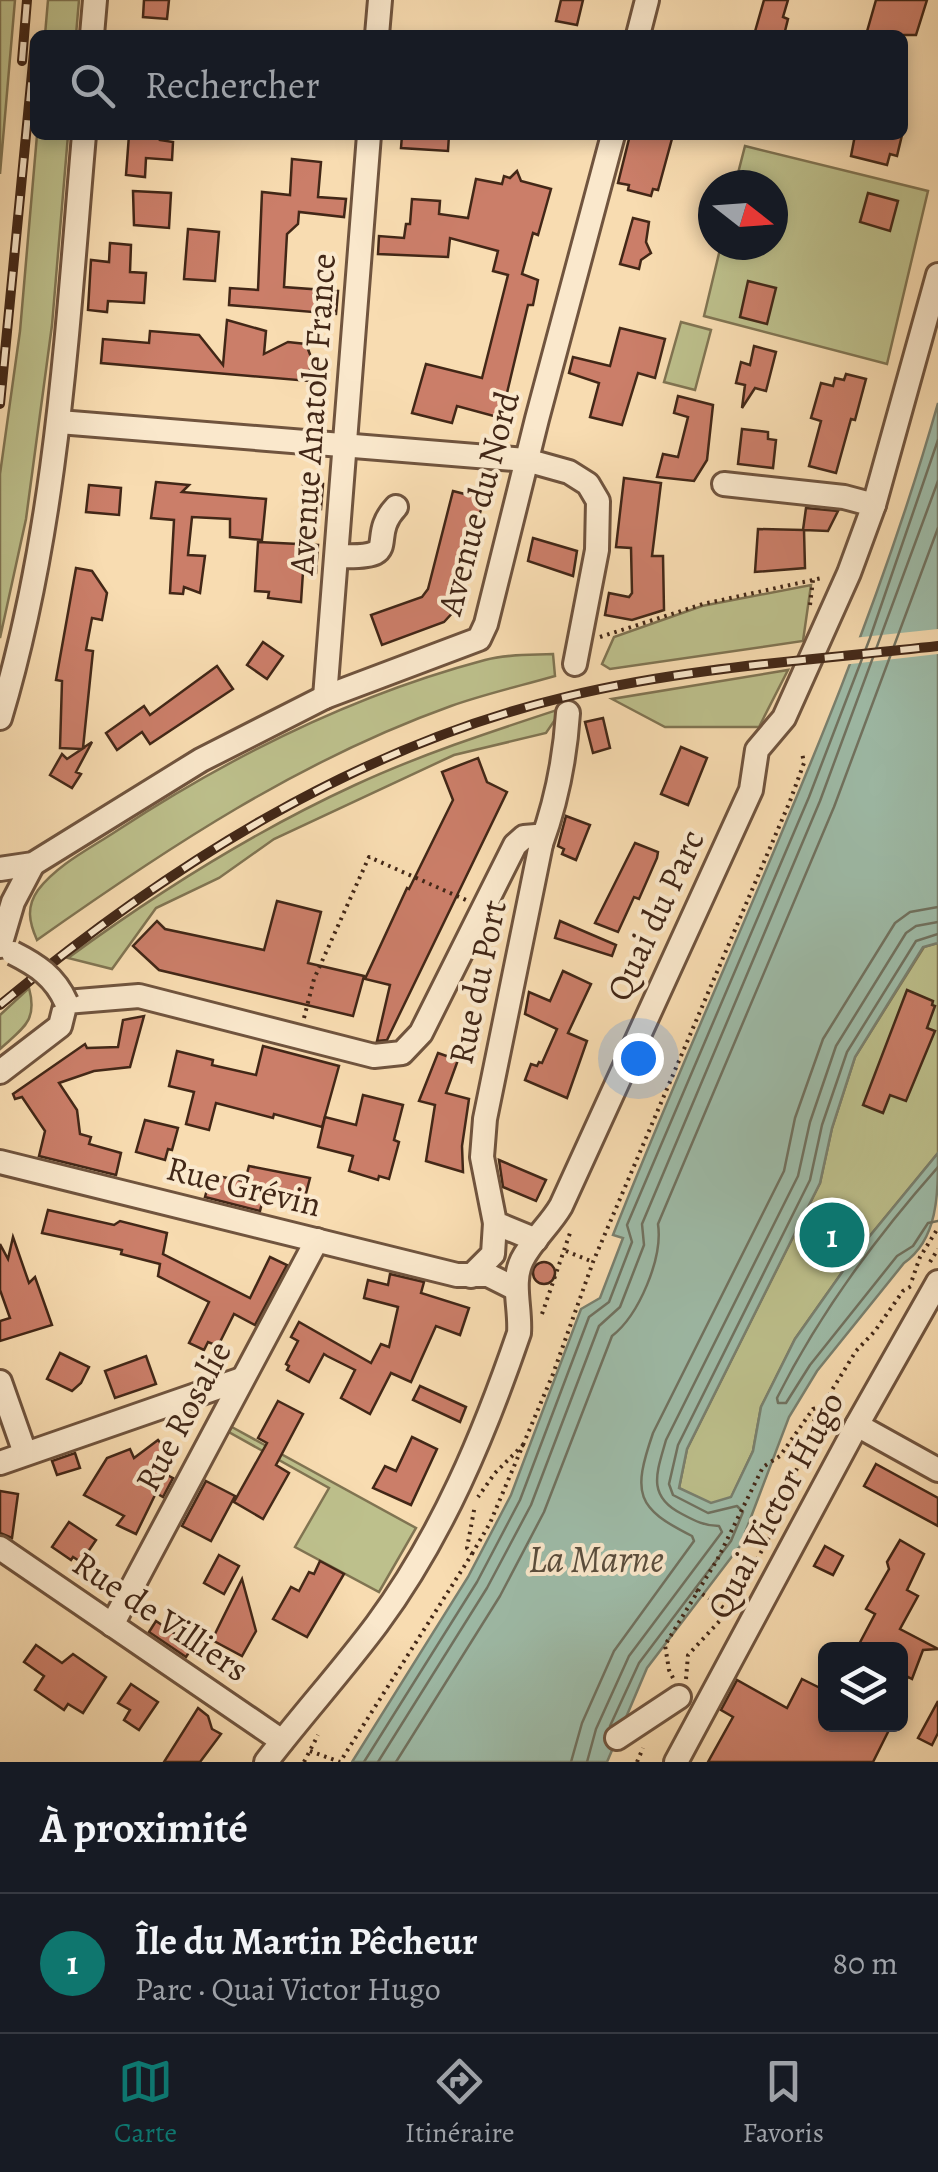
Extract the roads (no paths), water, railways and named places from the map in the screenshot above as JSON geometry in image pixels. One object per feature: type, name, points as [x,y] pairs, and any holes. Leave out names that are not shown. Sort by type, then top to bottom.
[{"type":"street","points":[[92,30],[95,0]]},
{"type":"street","points":[[377,30],[380,0]]},
{"type":"street","points":[[639,30],[647,0]]},
{"type":"street","points":[[0,718],[47,515],[84,140]]},
{"type":"street","name":"Avenue Anatole France","points":[[325,697],[369,140]]},
{"type":"street","name":"Avenue du Nord","points":[[33,864],[201,760],[325,697],[479,639],[612,140]]},
{"type":"street","name":"Quai du Parc","points":[[266,1762],[379,1622],[434,1533],[468,1464],[520,1333],[516,1289],[521,1261],[561,1206],[751,790],[757,750],[784,718],[849,573],[874,505],[938,275]]},
{"type":"street","points":[[59,422],[526,460],[568,472],[588,484],[598,501],[596,550],[576,664]]},
{"type":"street","points":[[724,484],[844,497],[874,505]]},
{"type":"street","points":[[337,556],[366,557],[378,553],[385,522],[396,507]]},
{"type":"street","name":"Rue du Port","points":[[494,1223],[482,1156],[484,1119],[541,844],[566,754],[568,713]]},
{"type":"street","points":[[66,1002],[139,996],[374,1056],[402,1054],[421,1033],[515,845],[524,836],[536,836],[541,844]]},
{"type":"street","points":[[13,902],[0,871],[33,864]]},
{"type":"street","points":[[0,1072],[60,1026],[66,1002],[47,973],[4,950],[13,902],[33,864]]},
{"type":"street","name":"Rue Grévin","points":[[0,1162],[456,1276],[488,1275],[516,1289]]},
{"type":"street","points":[[471,1276],[493,1254],[494,1223],[536,1240]]},
{"type":"street","name":"Rue Rosalie","points":[[112,1625],[317,1240]]},
{"type":"street","name":"Quai Victor Hugo","points":[[676,1762],[921,1284]]},
{"type":"street","points":[[0,1462],[242,1379]]},
{"type":"street","points":[[0,1382],[24,1453]]},
{"type":"street","points":[[850,1421],[938,1470]]},
{"type":"street","name":"Rue de Villiers","points":[[0,1548],[282,1741]]},
{"type":"street","points":[[616,1738],[679,1697]]},
{"type":"water","name":"La Marne","points":[[938,403],[938,943],[923,947],[855,1057],[832,1128],[820,1183],[687,1449],[679,1488],[711,1503],[731,1497],[753,1451],[761,1407],[795,1339],[855,1254],[938,1153],[930,1229],[924,1242],[817,1371],[789,1417],[740,1546],[647,1668],[607,1762],[352,1762],[468,1577],[511,1495],[581,1309],[600,1298],[623,1238],[613,1235],[828,719],[905,510]]},
{"type":"railway","points":[[22,61],[27,0]]},
{"type":"railway","points":[[0,404],[30,94]]},
{"type":"railway","points":[[0,1005],[130,905],[197,860],[267,818],[413,746],[490,718],[614,686],[752,665],[938,646]]},
{"type":"place","name":"Île du Martin Pêcheur","points":[[832,1235]]}]
